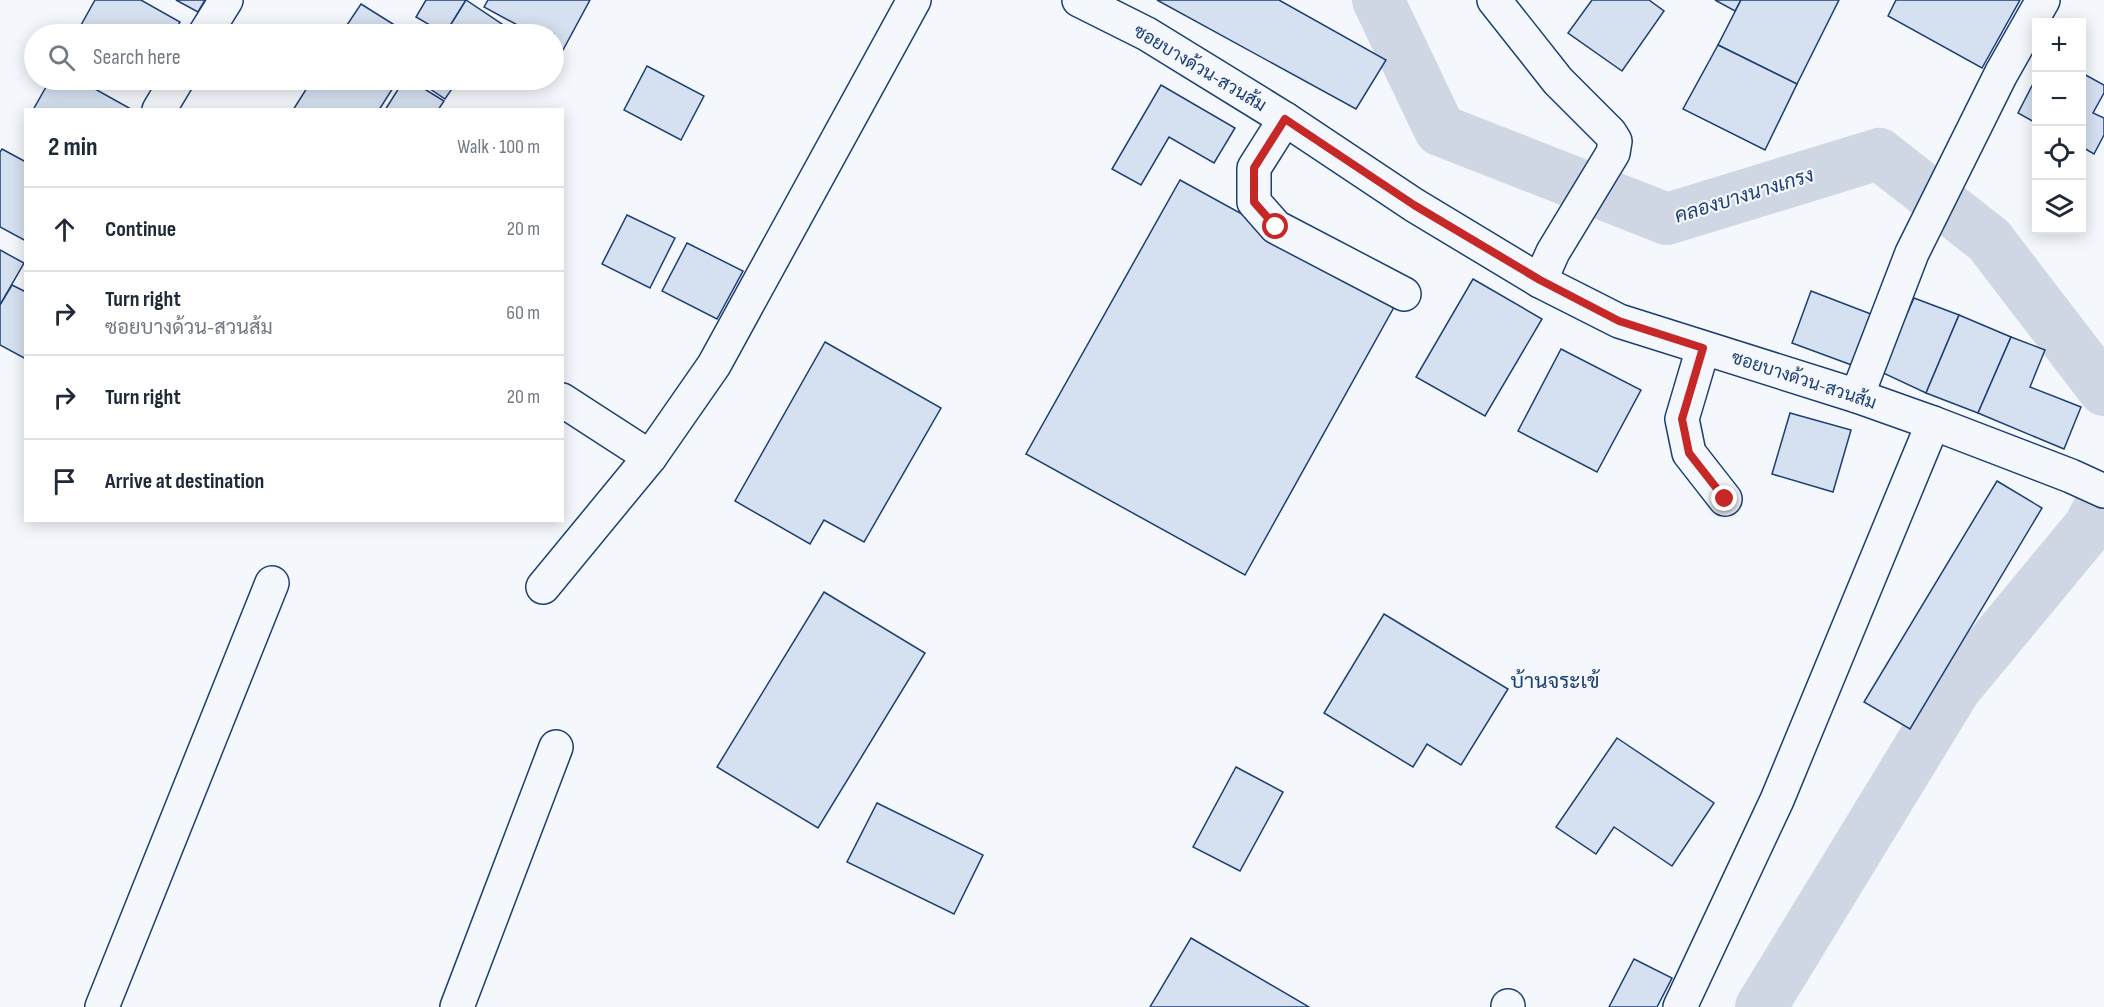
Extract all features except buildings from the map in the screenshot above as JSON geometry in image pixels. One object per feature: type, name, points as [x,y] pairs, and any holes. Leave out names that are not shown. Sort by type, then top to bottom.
[{"type":"street","points":[[211,24],[226,0]]},
{"type":"street","points":[[543,587],[650,457],[714,365],[914,0]]},
{"type":"street","name":"ซอยบางด้วน-สวนส้ม","points":[[1078,0],[1147,34],[1285,119],[1414,205],[1546,266],[1619,321],[1857,396],[2071,476],[2104,491]]},
{"type":"street","points":[[1494,0],[1558,81],[1610,133],[1615,141],[1613,153],[1546,266]]},
{"type":"street","points":[[1857,396],[1912,253],[2001,74],[2043,0]]},
{"type":"street","points":[[160,108],[171,90]]},
{"type":"street","points":[[1285,119],[1254,168],[1254,202],[1276,227],[1404,294]]},
{"type":"street","points":[[1703,348],[1682,419],[1689,453],[1725,499]]},
{"type":"street","points":[[564,401],[650,457]]},
{"type":"street","points":[[1680,1007],[1777,800],[1933,423]]},
{"type":"street","points":[[102,1007],[272,583]]},
{"type":"street","points":[[457,1007],[556,747]]},
{"type":"waterway","name":"คลองบางนางเกรง","points":[[1378,0],[1440,130],[1667,219],[1879,154],[1989,240],[2104,390]]},
{"type":"waterway","points":[[1761,1007],[1955,689],[2089,527],[2104,499]]},
{"type":"district","name":"บ้านจระเข้","points":[[1555,681]]},
{"type":"route","points":[[1276,227],[1254,202],[1254,168],[1285,119],[1414,205],[1540,280],[1619,321],[1703,348],[1682,419],[1689,453],[1725,499]]}]
